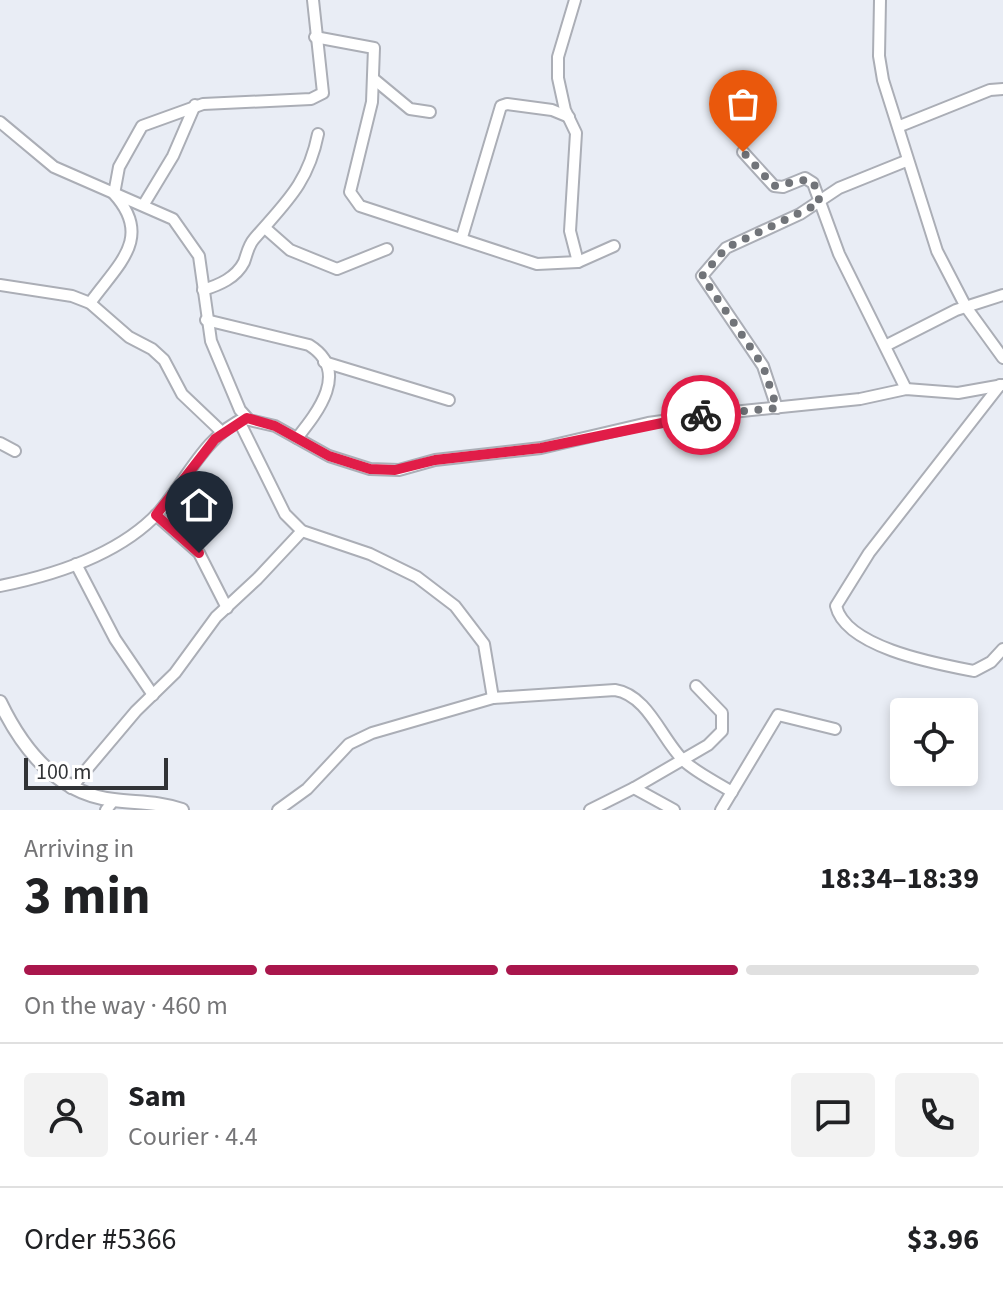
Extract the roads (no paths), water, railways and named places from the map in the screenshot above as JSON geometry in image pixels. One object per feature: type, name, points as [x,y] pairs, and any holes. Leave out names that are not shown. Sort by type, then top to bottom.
[{"type":"street","points":[[90,303],[118,268],[130,244],[131,216],[114,194],[119,167],[142,126],[195,105],[320,96],[323,88],[313,0]]},
{"type":"street","points":[[575,0],[558,57],[561,98],[576,133],[570,231],[578,262]]},
{"type":"street","points":[[880,0],[881,67],[928,230],[966,307],[1003,358]]},
{"type":"street","points":[[315,37],[374,48],[375,80],[352,198],[374,212],[462,237],[533,263],[578,262],[614,246]]},
{"type":"street","points":[[375,80],[412,111],[430,112]]},
{"type":"street","points":[[900,126],[990,90],[1003,89]]},
{"type":"street","points":[[462,237],[501,106],[507,104],[552,110],[569,117]]},
{"type":"street","points":[[144,204],[173,156],[195,105]]},
{"type":"street","points":[[0,122],[54,167],[173,219],[189,239],[201,265],[206,320],[215,358],[285,514],[302,531],[370,554],[447,598],[484,644],[493,698]]},
{"type":"street","points":[[203,290],[218,285],[235,273],[250,245],[307,173],[318,134]]},
{"type":"street","points":[[743,152],[774,186],[809,179],[815,186],[839,254],[887,345],[906,389]]},
{"type":"street","points":[[777,408],[763,366],[702,277],[726,248],[820,203],[839,188],[906,161]]},
{"type":"street","points":[[265,228],[290,250],[337,269],[387,249]]},
{"type":"street","points":[[0,285],[72,296],[90,303],[129,337],[152,349],[164,360],[182,394],[222,432]]},
{"type":"street","points":[[887,345],[966,307],[1003,295]]},
{"type":"street","points":[[206,320],[309,345],[324,362],[449,400]]},
{"type":"street","points":[[297,438],[328,395],[324,362]]},
{"type":"street","points":[[0,586],[76,564],[134,534],[156,515],[222,432],[243,419],[275,426],[342,461],[370,469],[399,470],[435,460],[541,448],[648,423],[860,399],[906,389],[958,393],[1002,385]]},
{"type":"street","points":[[1002,385],[869,553],[839,596],[836,606],[843,619],[854,628],[912,659],[974,671],[991,662],[1003,649]]},
{"type":"street","points":[[0,443],[15,451]]},
{"type":"street","points":[[156,515],[199,553],[227,608]]},
{"type":"street","points":[[71,788],[87,765],[175,673],[209,624],[302,531]]},
{"type":"street","points":[[76,564],[115,639],[153,695]]},
{"type":"street","points":[[590,810],[634,788],[718,737],[725,720],[715,703],[696,686]]},
{"type":"street","points":[[278,810],[307,789],[359,737],[493,698],[622,691],[644,709],[683,760],[732,792]]},
{"type":"street","points":[[0,702],[4,721],[42,765],[71,788],[110,805],[160,803],[182,810]]},
{"type":"street","points":[[721,810],[778,715],[835,729]]},
{"type":"street","points":[[634,788],[674,810]]}]
